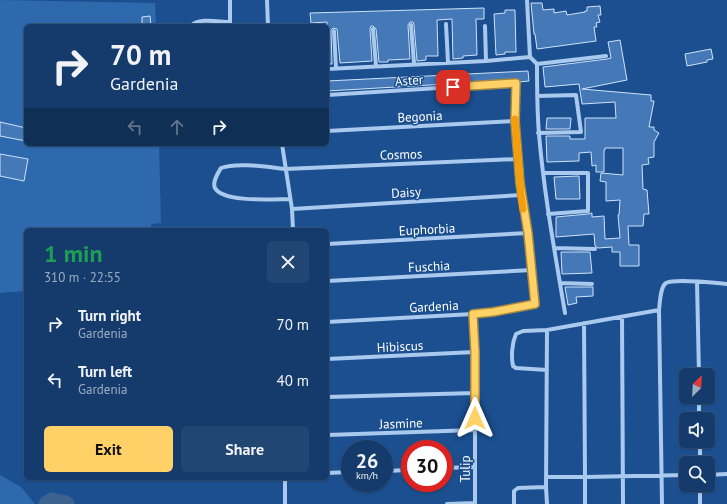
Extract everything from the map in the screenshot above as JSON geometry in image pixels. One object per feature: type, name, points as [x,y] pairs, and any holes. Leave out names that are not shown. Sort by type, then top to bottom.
[{"type":"street","points":[[193,24],[195,22],[202,21],[230,24],[230,0]]},
{"type":"street","points":[[267,0],[268,24]]},
{"type":"street","points":[[527,0],[530,57],[537,64],[538,133],[548,214],[565,313]]},
{"type":"street","points":[[446,24],[448,62]]},
{"type":"street","points":[[411,25],[414,63]]},
{"type":"street","points":[[485,26],[486,61]]},
{"type":"street","points":[[372,28],[376,66]]},
{"type":"street","points":[[334,31],[336,68]]},
{"type":"street","points":[[537,64],[606,56]]},
{"type":"street","points":[[329,69],[414,63],[486,61],[530,57]]},
{"type":"street","name":"Aster","points":[[329,95],[516,83]]},
{"type":"street","name":"Gardenia","points":[[329,322],[473,314],[493,312],[535,304],[528,233],[521,195],[515,121],[516,83]]},
{"type":"street","points":[[537,96],[576,95],[581,132],[538,133]]},
{"type":"street","name":"Begonia","points":[[329,131],[515,121]]},
{"type":"street","points":[[282,146],[292,209],[293,228]]},
{"type":"street","name":"Cosmos","points":[[290,199],[244,200],[223,194],[218,191],[214,184],[218,172],[221,168],[226,166],[252,166],[285,169],[518,159]]},
{"type":"street","points":[[543,173],[588,173],[588,211],[548,214]]},
{"type":"street","name":"Daisy","points":[[292,209],[521,195]]},
{"type":"street","name":"Euphorbia","points":[[329,244],[528,233]]},
{"type":"street","points":[[554,248],[595,249]]},
{"type":"street","name":"Fuschia","points":[[329,282],[532,270]]},
{"type":"street","points":[[662,504],[659,310],[663,287],[666,283],[675,281],[727,284]]},
{"type":"street","points":[[698,282],[699,368]]},
{"type":"street","points":[[560,283],[592,284]]},
{"type":"street","points":[[547,370],[516,368],[513,366],[513,340],[516,334],[523,331],[547,330],[659,310]]},
{"type":"street","name":"Tulip","points":[[473,314],[475,352],[475,504]]},
{"type":"street","points":[[622,317],[623,504]]},
{"type":"street","points":[[584,324],[585,504]]},
{"type":"street","points":[[547,330],[547,504]]},
{"type":"street","name":"Hibiscus","points":[[329,359],[475,352]]},
{"type":"street","points":[[329,397],[475,393]]},
{"type":"street","name":"Jasmine","points":[[329,435],[475,430]]},
{"type":"street","points":[[453,468],[475,467]]},
{"type":"street","points":[[329,473],[341,472]]},
{"type":"street","points":[[715,474],[727,474]]},
{"type":"street","points":[[546,477],[679,475]]},
{"type":"street","points":[[285,480],[285,504]]},
{"type":"street","points":[[514,504],[514,491],[518,488],[546,487]]},
{"type":"street","points":[[700,492],[700,504]]},
{"type":"street","points":[[447,504],[475,504]]},
{"type":"shaded area","points":[[0,0],[155,3],[156,24],[24,24],[24,146],[159,146],[161,223],[151,224],[151,228],[24,228],[24,291],[0,293]]},
{"type":"shaded area","points":[[0,475],[21,487],[35,504],[0,504]]},
{"type":"building","points":[[531,3],[542,3],[543,10],[554,9],[554,13],[566,11],[567,15],[585,12],[587,11],[587,7],[600,6],[601,15],[598,15],[600,22],[596,23],[597,27],[594,27],[596,41],[537,49]]},
{"type":"building","points":[[484,8],[484,19],[476,19],[477,55],[463,56],[463,58],[453,59],[452,19],[437,20],[438,56],[426,56],[426,60],[417,61],[413,22],[410,22],[408,25],[410,59],[388,60],[388,62],[379,62],[376,29],[371,26],[372,61],[340,63],[337,29],[333,28],[331,30],[332,64],[329,64],[329,24],[327,24],[327,22],[311,23],[310,13]]},
{"type":"building","points":[[505,10],[515,10],[516,52],[505,52],[505,54],[496,55],[494,14],[505,13]]},
{"type":"building","points":[[150,16],[151,24],[142,24],[142,17]]},
{"type":"building","points":[[620,40],[627,80],[582,89],[651,95],[651,101],[654,101],[649,127],[654,127],[654,130],[659,133],[654,142],[654,157],[648,158],[649,164],[642,165],[643,189],[647,190],[649,214],[644,214],[643,226],[628,226],[629,245],[639,245],[639,266],[620,266],[620,252],[612,252],[612,247],[598,248],[595,246],[594,234],[556,237],[556,217],[592,213],[592,217],[604,216],[605,239],[620,238],[618,215],[620,200],[606,201],[606,182],[600,181],[601,173],[623,175],[623,148],[605,148],[604,172],[596,172],[596,165],[592,166],[591,152],[579,153],[579,161],[547,162],[546,136],[570,136],[570,139],[585,139],[585,118],[616,118],[615,102],[582,104],[579,84],[545,87],[543,67],[611,58],[608,42]]},
{"type":"building","points":[[711,49],[713,59],[707,60],[707,62],[687,66],[685,54]]},
{"type":"building","points":[[528,71],[529,81],[519,82],[516,80],[329,91],[329,81]]},
{"type":"building","points":[[547,118],[571,118],[570,129],[546,129]]},
{"type":"building","points":[[0,122],[24,128],[24,141],[0,136]]},
{"type":"building","points":[[0,154],[28,159],[24,181],[0,176]]},
{"type":"building","points":[[579,176],[580,199],[556,199],[554,177]]},
{"type":"building","points":[[561,252],[590,252],[592,273],[562,274]]},
{"type":"building","points":[[565,287],[593,287],[593,296],[576,297],[577,303],[568,305]]},
{"type":"waterway","points":[[47,504],[52,501],[66,504]]},
{"type":"slow traffic","points":[[515,119],[523,209]]},
{"type":"route","points":[[453,87],[516,83],[515,121],[521,195],[528,233],[535,304],[493,312],[473,314],[475,352],[475,418]]}]
